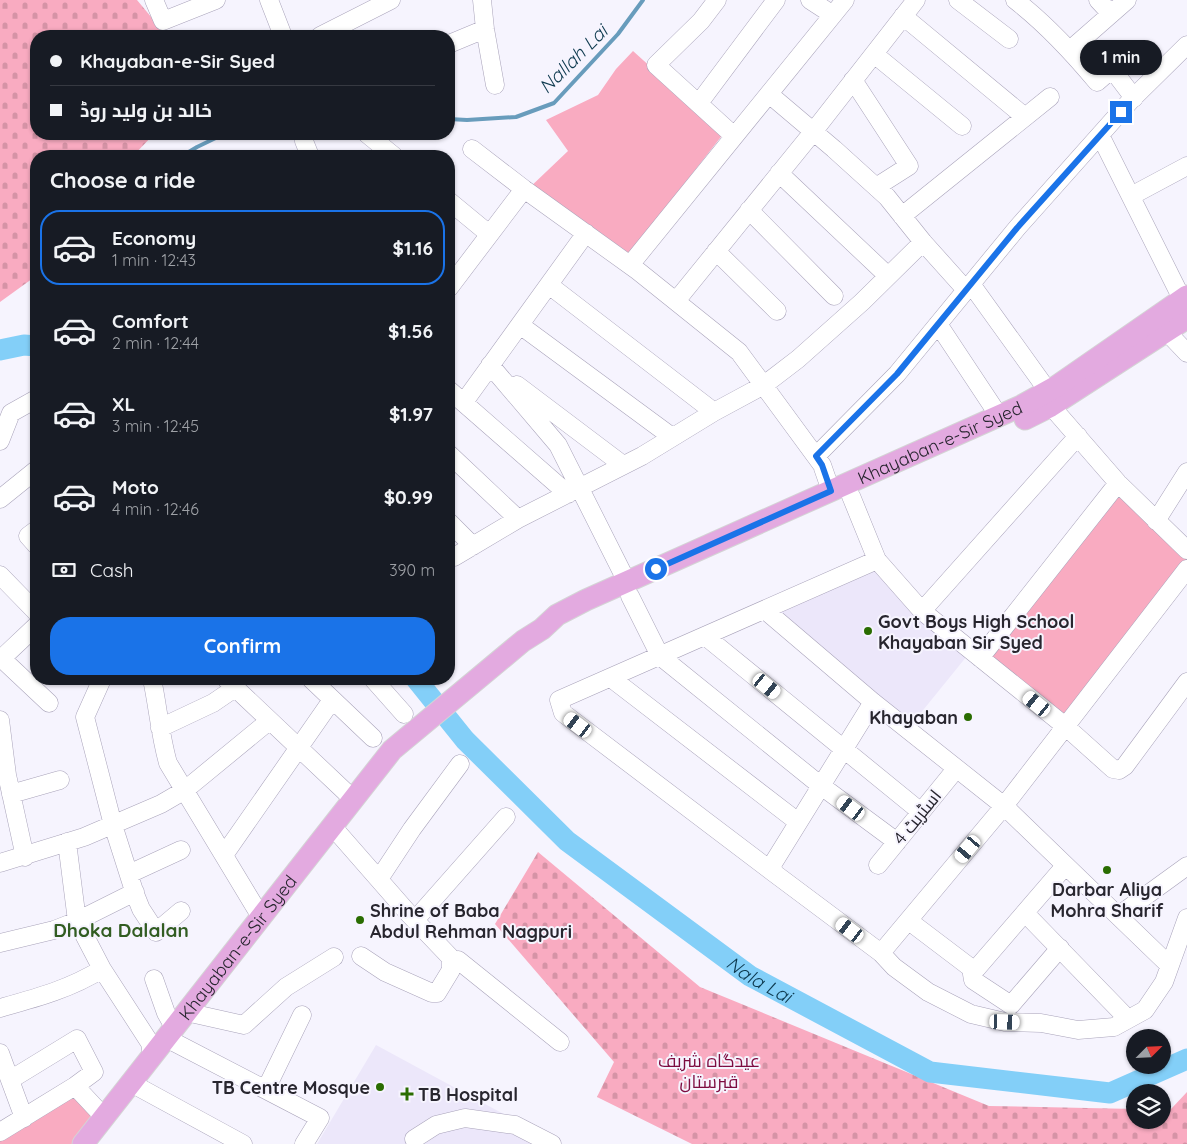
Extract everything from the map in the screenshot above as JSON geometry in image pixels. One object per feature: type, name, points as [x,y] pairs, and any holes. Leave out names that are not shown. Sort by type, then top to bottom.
[{"type":"main road","name":"Khayaban-e-Sir Syed","points":[[83,1144],[392,750],[557,615],[586,600],[628,589],[841,493],[1021,406],[1050,399],[1167,332],[1185,304]]},
{"type":"main road","name":"Khayaban-e-Sir Syed","points":[[841,493],[1022,421],[1050,399],[1185,304]]},
{"type":"street","points":[[154,0],[162,21],[216,0]]},
{"type":"street","points":[[269,0],[281,30]]},
{"type":"street","points":[[332,30],[391,0]]},
{"type":"street","points":[[482,0],[494,85]]},
{"type":"street","points":[[717,0],[701,21],[656,65],[734,136]]},
{"type":"street","points":[[699,103],[776,0]]},
{"type":"street","points":[[810,0],[833,15]]},
{"type":"street","points":[[630,265],[845,0]]},
{"type":"street","points":[[676,301],[813,132],[916,0]]},
{"type":"street","points":[[958,0],[1009,39]]},
{"type":"street","points":[[1015,0],[1037,17],[1070,50],[1097,82],[1112,69],[1134,98]]},
{"type":"street","points":[[1098,0],[1111,14]]},
{"type":"street","points":[[1070,50],[1127,0]]},
{"type":"street","points":[[903,16],[1025,117]]},
{"type":"street","points":[[455,42],[485,29]]},
{"type":"street","points":[[816,456],[897,374],[1017,228],[1134,98],[1187,45]]},
{"type":"street","points":[[874,54],[962,126]]},
{"type":"street","points":[[853,80],[908,166],[876,187]]},
{"type":"street","points":[[768,94],[887,197],[922,242],[969,287],[1078,436],[1118,483],[1187,550]]},
{"type":"street","points":[[902,216],[1050,97]]},
{"type":"street","points":[[1100,135],[1185,304]]},
{"type":"street","points":[[374,140],[387,150]]},
{"type":"street","points":[[472,148],[524,189],[630,265],[739,352],[841,493],[877,560],[922,611],[1065,726],[1113,770],[1119,770],[1125,766],[1187,682]]},
{"type":"street","points":[[1131,196],[1187,166]]},
{"type":"street","points":[[780,173],[888,276]]},
{"type":"street","points":[[455,268],[489,234],[524,189]]},
{"type":"street","points":[[455,206],[489,234]]},
{"type":"street","points":[[749,210],[834,296]]},
{"type":"street","points":[[464,402],[586,234]]},
{"type":"street","points":[[455,556],[518,518],[624,466],[714,412],[764,385],[862,302],[922,242]]},
{"type":"street","points":[[716,251],[777,311]]},
{"type":"street","points":[[549,285],[714,412]]},
{"type":"street","points":[[938,324],[999,416]]},
{"type":"street","points":[[520,325],[672,438]]},
{"type":"street","points":[[1167,332],[1187,353]]},
{"type":"street","points":[[490,365],[624,466]]},
{"type":"street","points":[[490,365],[558,445],[574,491],[628,589],[660,656],[820,785],[897,842]]},
{"type":"street","points":[[455,395],[574,491]]},
{"type":"street","points":[[0,441],[11,413],[30,402]]},
{"type":"street","points":[[922,611],[1078,436]]},
{"type":"street","points":[[455,460],[518,518]]},
{"type":"street","points":[[1156,521],[1187,472]]},
{"type":"street","points":[[0,500],[30,475]]},
{"type":"street","points":[[980,658],[1118,483]]},
{"type":"street","points":[[455,528],[473,546]]},
{"type":"street","points":[[877,560],[559,700],[564,713],[774,874],[881,953],[894,967],[928,992],[971,1014],[1005,1022],[1041,1023],[1078,1030],[1114,1027],[1145,1010],[1164,982],[1187,918]]},
{"type":"street","points":[[881,953],[1004,806],[1187,569]]},
{"type":"street","points":[[0,576],[30,606]]},
{"type":"street","points":[[765,610],[873,702],[956,770],[1004,806],[1169,965]]},
{"type":"street","points":[[30,631],[1,658],[49,703]]},
{"type":"street","points":[[705,636],[921,812]]},
{"type":"street","points":[[611,678],[798,822]]},
{"type":"street","points":[[99,685],[85,717],[113,825],[140,910],[156,932],[181,911]]},
{"type":"street","points":[[153,685],[168,763],[261,917]]},
{"type":"street","points":[[160,728],[213,703],[229,685]]},
{"type":"street","points":[[233,685],[269,721],[354,799]]},
{"type":"street","points":[[317,685],[373,738]]},
{"type":"street","points":[[378,685],[404,714]]},
{"type":"street","points":[[224,855],[332,700]]},
{"type":"street","points":[[774,874],[772,865],[873,702]]},
{"type":"street","points":[[0,720],[11,794],[25,857]]},
{"type":"street","points":[[0,864],[25,857],[113,825],[161,804],[185,790],[269,721]]},
{"type":"street","points":[[379,879],[412,829],[460,764]]},
{"type":"street","name":"اسٹریٹ 4","points":[[878,865],[956,770]]},
{"type":"street","points":[[11,794],[60,780]]},
{"type":"street","points":[[415,920],[506,817]]},
{"type":"street","points":[[332,826],[451,958],[451,970],[438,993],[432,993],[385,972],[362,956]]},
{"type":"street","points":[[67,842],[77,920],[102,969],[150,1043],[152,1056]]},
{"type":"street","points":[[129,874],[182,850]]},
{"type":"street","points":[[909,921],[971,968],[977,968],[1065,866]]},
{"type":"street","points":[[1118,916],[1187,866]]},
{"type":"street","points":[[0,943],[54,930],[134,892]]},
{"type":"street","points":[[1025,913],[1128,1019]]},
{"type":"street","points":[[971,968],[973,980],[1011,1005],[1060,948]]},
{"type":"street","points":[[176,1026],[244,1025],[286,987],[334,957]]},
{"type":"street","points":[[451,962],[458,960],[560,1042]]},
{"type":"street","points":[[0,1008],[50,994],[102,969]]},
{"type":"street","points":[[154,979],[166,1013],[176,1026],[266,1089],[320,1118],[304,1144]]},
{"type":"street","points":[[266,1089],[302,1015]]},
{"type":"street","points":[[0,1132],[76,1086],[94,1072],[77,1039],[10,1080]]},
{"type":"street","points":[[0,1053],[24,1118]]},
{"type":"street","points":[[131,1083],[243,1144]]},
{"type":"street","points":[[76,1086],[104,1117]]},
{"type":"street","points":[[414,1139],[436,1125],[465,1118],[515,1124],[552,1144]]},
{"type":"shaded area","name":"Govt Boys High School Khayaban Sir Syed","points":[[877,560],[971,651],[907,730],[765,610]]},
{"type":"shaded area","name":"TB Hospital","points":[[376,1045],[559,1144],[317,1144]]},
{"type":"green space","points":[[0,0],[137,0],[162,30],[30,30],[30,140],[148,140],[139,150],[30,150],[30,280],[0,302]]},
{"type":"green space","points":[[633,51],[724,133],[624,261],[526,191],[568,151],[546,120],[598,95],[616,69]]},
{"type":"green space","points":[[1118,483],[1187,550],[1187,569],[1065,726],[980,658]]},
{"type":"green space","name":"عیدگاہ شریف قبرستان","points":[[538,852],[700,987],[989,1106],[1126,1109],[1126,1129],[1171,1129],[1171,1109],[1187,1092],[1187,1144],[692,1144],[597,1097],[614,1062],[495,924]]},
{"type":"green space","points":[[75,1086],[104,1117],[83,1144],[0,1144],[0,1132]]},
{"type":"waterway","name":"Nallah Lai","points":[[455,119],[516,117],[554,103],[618,34],[643,0]]},
{"type":"waterway","name":"Nallah Lai","points":[[192,150],[212,140]]},
{"type":"waterway","points":[[0,350],[30,346]]},
{"type":"waterway","name":"Nala Lai","points":[[421,685],[465,740],[567,841],[750,976],[930,1072],[1110,1093],[1187,1059]]},
{"type":"place","name":"Govt Boys High School Khayaban Sir Syed","points":[[868,631]]},
{"type":"place","name":"Khayaban","points":[[968,717]]},
{"type":"place","name":"Darbar Aliya Mohra Sharif","points":[[1107,870]]},
{"type":"place","name":"Shrine of Baba Abdul Rehman Nagpuri","points":[[360,920]]},
{"type":"place","name":"TB Centre Mosque","points":[[380,1087]]},
{"type":"place","name":"TB Hospital","points":[[407,1094]]},
{"type":"district","name":"Dhoka Dalalan","points":[[121,930]]},
{"type":"route","points":[[656,569],[831,491],[822,465],[816,456],[897,374],[1017,228],[1121,112]]}]
